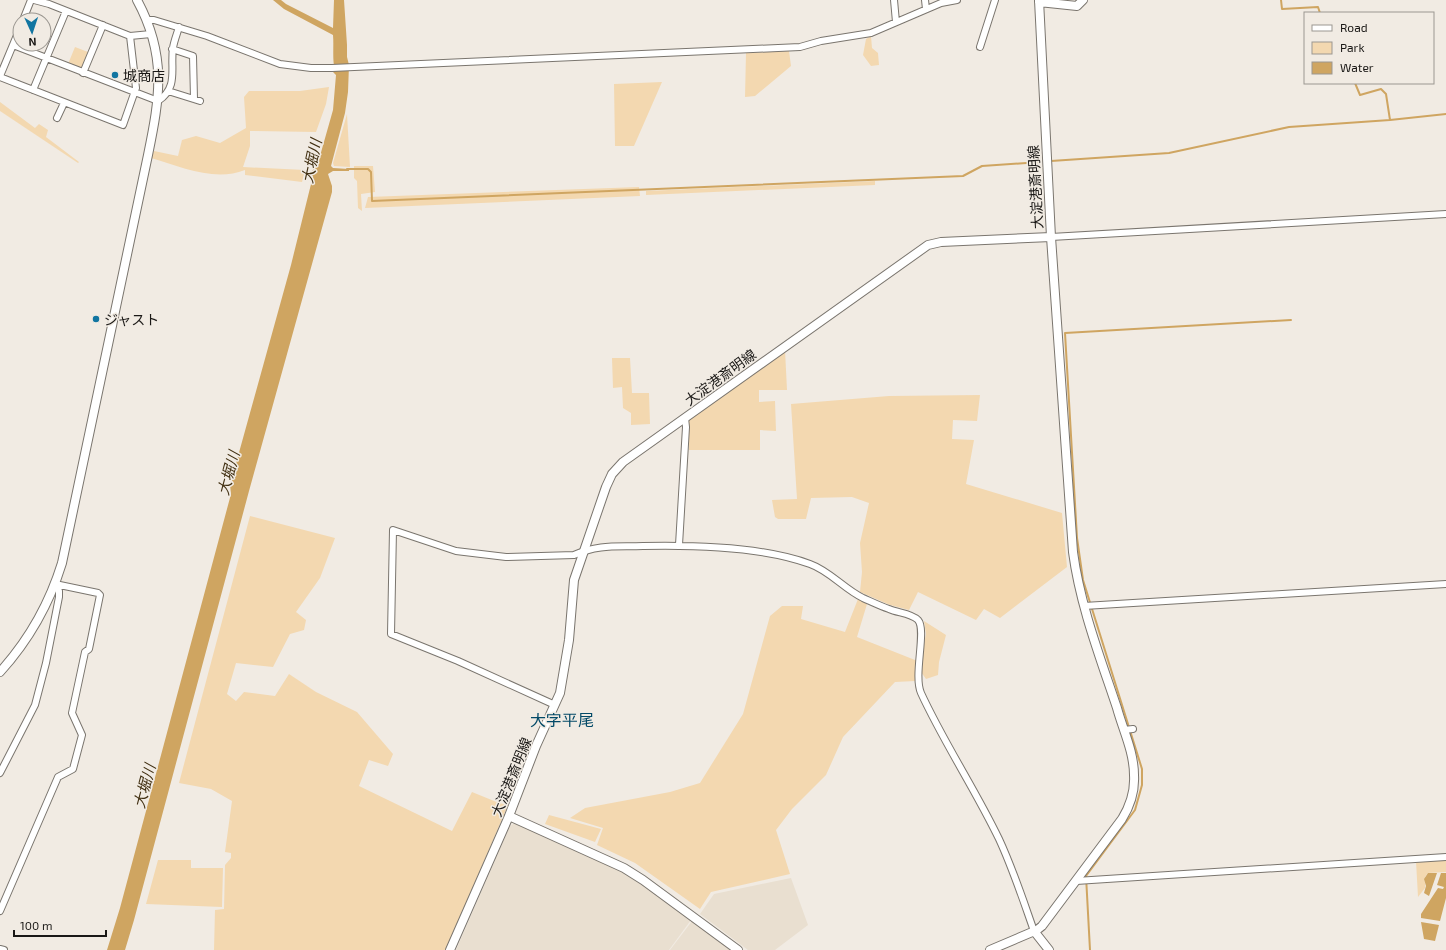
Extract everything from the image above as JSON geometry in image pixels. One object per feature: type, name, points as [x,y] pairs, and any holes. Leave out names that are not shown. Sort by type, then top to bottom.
[{"type":"street","points":[[27,12],[32,0],[66,11],[130,36],[151,34]]},
{"type":"street","points":[[0,672],[32,631],[55,584],[66,546],[92,427],[158,101],[158,65],[151,34],[137,0]]},
{"type":"street","points":[[894,0],[896,22]]},
{"type":"street","points":[[925,0],[926,9]]},
{"type":"street","points":[[146,20],[179,27],[207,36],[280,64],[311,68],[350,68],[800,47],[821,41],[871,33],[942,2],[957,0]]},
{"type":"street","points":[[980,47],[995,0]]},
{"type":"street","name":"大淀港斎明線","points":[[450,950],[509,816],[560,694],[569,640],[574,580],[583,551],[612,474],[623,462],[928,245],[941,242],[1051,237],[1038,1],[1076,6],[1082,0]]},
{"type":"street","points":[[33,90],[66,11]]},
{"type":"street","points":[[83,73],[103,25]]},
{"type":"street","points":[[158,101],[168,91],[173,72],[172,49],[179,27]]},
{"type":"street","points":[[12,47],[0,77],[123,125],[136,88],[130,36]]},
{"type":"street","points":[[168,91],[197,100],[193,56],[172,49]]},
{"type":"street","points":[[31,52],[158,101]]},
{"type":"street","points":[[58,118],[64,103]]},
{"type":"street","points":[[990,950],[1042,926],[1083,881],[1122,819],[1130,802],[1134,782],[1134,766],[1128,730],[1089,606],[1076,576],[1070,525],[1051,237],[1446,214]]},
{"type":"street","points":[[679,545],[686,427],[685,418]]},
{"type":"street","points":[[555,705],[458,661],[392,634],[393,530],[456,551],[506,557],[574,555],[583,551],[613,545],[679,545],[759,552],[793,558],[812,564],[862,598],[890,610],[912,616],[921,624],[922,634],[918,662],[921,692],[998,838],[1034,931],[1049,950]]},
{"type":"street","points":[[0,773],[35,705],[59,597],[59,591],[55,584]]},
{"type":"street","points":[[0,911],[58,777],[73,769],[82,735],[72,713],[85,652],[88,649],[100,595],[98,593],[55,584]]},
{"type":"street","points":[[1089,606],[1446,584]]},
{"type":"street","points":[[509,816],[624,868],[643,880],[738,950]]},
{"type":"street","points":[[1083,881],[1446,857]]},
{"type":"street","points":[[0,949],[4,950]]},
{"type":"shaded area","points":[[515,823],[617,867],[642,882],[691,920],[669,950],[456,950],[510,826]]},
{"type":"shaded area","points":[[791,878],[808,925],[775,950],[748,950],[700,914],[714,894]]},
{"type":"shaded area","points":[[692,921],[731,950],[670,950]]},
{"type":"green space","points":[[871,36],[872,48],[878,53],[879,65],[871,66],[863,55],[866,39]]},
{"type":"green space","points":[[75,47],[88,52],[83,67],[78,68],[68,64]]},
{"type":"green space","points":[[789,51],[791,66],[755,96],[745,97],[746,53]]},
{"type":"green space","points":[[662,82],[634,146],[615,146],[614,84]]},
{"type":"green space","points":[[329,87],[326,104],[316,132],[250,131],[250,146],[243,167],[305,170],[302,182],[245,175],[245,170],[234,173],[210,174],[186,169],[151,158],[154,151],[178,156],[182,140],[196,136],[220,143],[246,128],[244,97],[249,91],[300,91]]},
{"type":"green space","points":[[0,102],[35,128],[39,124],[48,130],[46,137],[79,162],[78,163],[0,111]]},
{"type":"green space","points":[[347,114],[350,167],[334,166],[333,163]]},
{"type":"green space","points":[[354,166],[373,166],[375,192],[361,194],[362,211],[358,208],[357,181],[354,178]]},
{"type":"green space","points":[[875,181],[875,185],[646,195],[646,191]]},
{"type":"green space","points":[[639,187],[640,196],[365,208],[368,197]]},
{"type":"green space","points":[[785,350],[787,390],[759,390],[759,402],[775,401],[776,431],[760,430],[760,450],[689,450],[689,419]]},
{"type":"green space","points":[[612,358],[630,358],[632,393],[649,393],[650,424],[631,425],[631,413],[623,408],[622,387],[613,388]]},
{"type":"green space","points":[[980,395],[977,421],[953,420],[952,439],[974,440],[966,484],[1062,513],[1067,567],[1000,618],[984,609],[976,620],[918,592],[909,610],[890,605],[860,592],[862,572],[860,543],[869,503],[852,497],[811,498],[806,519],[778,519],[775,517],[772,500],[797,499],[791,404],[889,396]]},
{"type":"green space","points":[[250,516],[335,538],[320,578],[296,612],[306,620],[304,630],[290,634],[273,667],[236,663],[227,694],[236,701],[244,692],[275,696],[289,674],[316,692],[357,712],[393,754],[388,766],[369,760],[359,786],[452,831],[472,792],[508,805],[446,950],[214,950],[215,910],[224,909],[225,865],[231,858],[231,853],[225,852],[232,801],[211,789],[179,783]]},
{"type":"green space","points":[[858,599],[867,604],[857,637],[915,660],[921,659],[926,634],[924,621],[946,635],[939,662],[938,675],[926,679],[921,672],[915,673],[915,681],[895,682],[843,737],[826,775],[792,809],[776,830],[790,874],[711,892],[700,909],[635,863],[597,845],[603,828],[570,818],[585,808],[670,792],[700,783],[743,714],[770,616],[782,606],[803,606],[801,619],[845,632]]},
{"type":"green space","points":[[549,815],[601,829],[595,842],[545,824]]},
{"type":"green space","points":[[158,860],[191,860],[191,868],[223,868],[222,907],[146,904]]},
{"type":"green space","points":[[1446,860],[1446,872],[1428,873],[1425,879],[1425,888],[1418,897],[1416,861]]},
{"type":"water","points":[[273,0],[281,0],[333,28],[334,0],[344,0],[347,57],[349,65],[348,92],[345,113],[331,166],[333,168],[349,169],[349,171],[333,171],[328,174],[332,186],[332,192],[249,491],[134,920],[125,950],[107,950],[120,908],[231,494],[230,485],[291,265],[313,176],[310,174],[318,163],[333,110],[336,75],[333,72],[335,70],[333,35],[284,9]]},
{"type":"water","points":[[1428,873],[1437,873],[1429,896],[1424,893],[1426,886],[1424,879]]},
{"type":"water","points":[[1441,873],[1446,873],[1446,898],[1440,921],[1421,918],[1421,914],[1438,888],[1443,889],[1444,887],[1437,885]]},
{"type":"water","points":[[1421,922],[1439,925],[1435,941],[1424,939]]},
{"type":"waterway","points":[[1281,0],[1282,9],[1318,7],[1320,12]]},
{"type":"waterway","points":[[1051,161],[1169,153],[1289,127],[1390,120],[1386,94],[1381,89],[1360,95],[1355,84]]},
{"type":"waterway","points":[[1390,120],[1446,114]]},
{"type":"waterway","points":[[347,169],[368,169],[371,172],[372,201],[963,176],[982,166],[1040,162]]},
{"type":"waterway","points":[[1090,950],[1086,876],[1135,810],[1142,785],[1142,769],[1083,580],[1077,538],[1065,333],[1291,320]]},
{"type":"place","name":"城商店","points":[[115,75]]},
{"type":"place","name":"ジャスト","points":[[96,319]]},
{"type":"district","name":"大字平尾","points":[[562,719]]},
{"type":"water label","name":"大堀川","points":[[311,161]]},
{"type":"water label","name":"大堀川","points":[[228,473]]},
{"type":"water label","name":"大堀川","points":[[144,786]]}]
